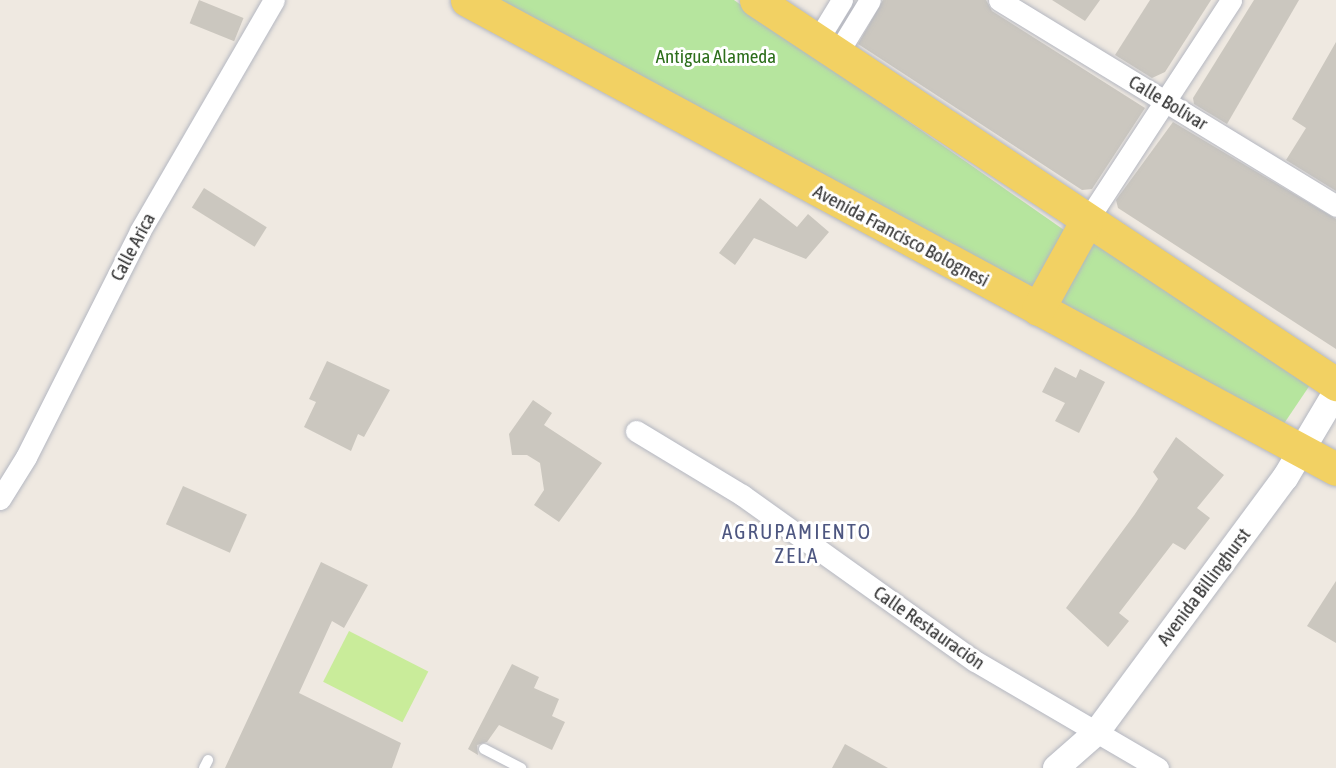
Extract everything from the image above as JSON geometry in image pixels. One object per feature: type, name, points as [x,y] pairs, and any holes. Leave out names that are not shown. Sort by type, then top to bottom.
[{"type":"main road","name":"Avenida Francisco Bolognesi","points":[[467,0],[1336,469]]},
{"type":"main road","points":[[757,0],[1086,222],[1336,384]]},
{"type":"main road","points":[[1038,309],[1086,222]]},
{"type":"street","name":"Calle Arica","points":[[0,499],[26,457],[140,231],[274,0]]},
{"type":"street","points":[[827,48],[842,0]]},
{"type":"street","points":[[827,48],[870,0]]},
{"type":"street","name":"Calle Bolívar","points":[[999,0],[1336,206]]},
{"type":"street","points":[[1086,222],[1231,0]]},
{"type":"street","name":"Avenida Billinghurst","points":[[1056,768],[1096,733],[1301,452],[1336,392]]},
{"type":"street","name":"Calle Restauración","points":[[636,431],[742,495],[975,661],[1158,768]]},
{"type":"lane","points":[[484,749],[522,768]]},
{"type":"green space","name":"Antigua Alameda","points":[[494,0],[734,0],[1064,230],[1035,288],[1024,291]]},
{"type":"green space","points":[[1091,239],[1312,382],[1281,428],[1061,308],[1057,295]]},
{"type":"green space","points":[[349,631],[428,671],[402,722],[323,682]]},
{"type":"building","points":[[199,0],[244,18],[234,41],[190,23]]},
{"type":"building","points":[[883,0],[986,0],[992,11],[1145,108],[1092,189],[1082,190],[858,44]]},
{"type":"building","points":[[1052,0],[1100,0],[1085,21]]},
{"type":"building","points":[[1150,0],[1211,0],[1165,72],[1152,78],[1115,55]]},
{"type":"building","points":[[1254,0],[1299,0],[1227,124],[1194,104],[1193,98]]},
{"type":"building","points":[[1336,42],[1336,191],[1286,160],[1306,128],[1292,119]]},
{"type":"building","points":[[1173,122],[1336,219],[1336,349],[1118,208],[1116,200]]},
{"type":"building","points":[[204,188],[267,227],[255,247],[192,208]]},
{"type":"building","points":[[760,198],[797,227],[808,214],[829,232],[806,259],[754,238],[735,265],[719,253]]},
{"type":"building","points":[[327,361],[390,390],[364,437],[358,434],[351,451],[304,427],[316,402],[309,399]]},
{"type":"building","points":[[1055,367],[1076,378],[1080,369],[1105,382],[1079,433],[1055,421],[1065,403],[1042,392]]},
{"type":"building","points":[[533,400],[552,413],[544,425],[602,463],[559,522],[534,505],[544,490],[540,463],[527,455],[512,455],[509,434]]},
{"type":"building","points":[[1176,437],[1224,475],[1197,508],[1210,518],[1185,550],[1173,543],[1119,613],[1129,621],[1108,647],[1066,608],[1158,479],[1153,472]]},
{"type":"building","points":[[183,486],[247,514],[230,553],[166,524]]},
{"type":"building","points":[[321,562],[368,585],[344,628],[332,621],[299,693],[401,743],[392,768],[225,768]]},
{"type":"building","points":[[1336,581],[1336,643],[1307,626]]},
{"type":"building","points":[[512,664],[539,677],[534,688],[559,699],[552,716],[565,722],[552,750],[499,725],[487,742],[477,745],[478,755],[468,749]]},
{"type":"building","points":[[845,744],[888,768],[832,768]]},
{"type":"district","name":"AGRUPAMIENTO ZELA","points":[[797,543]]}]
